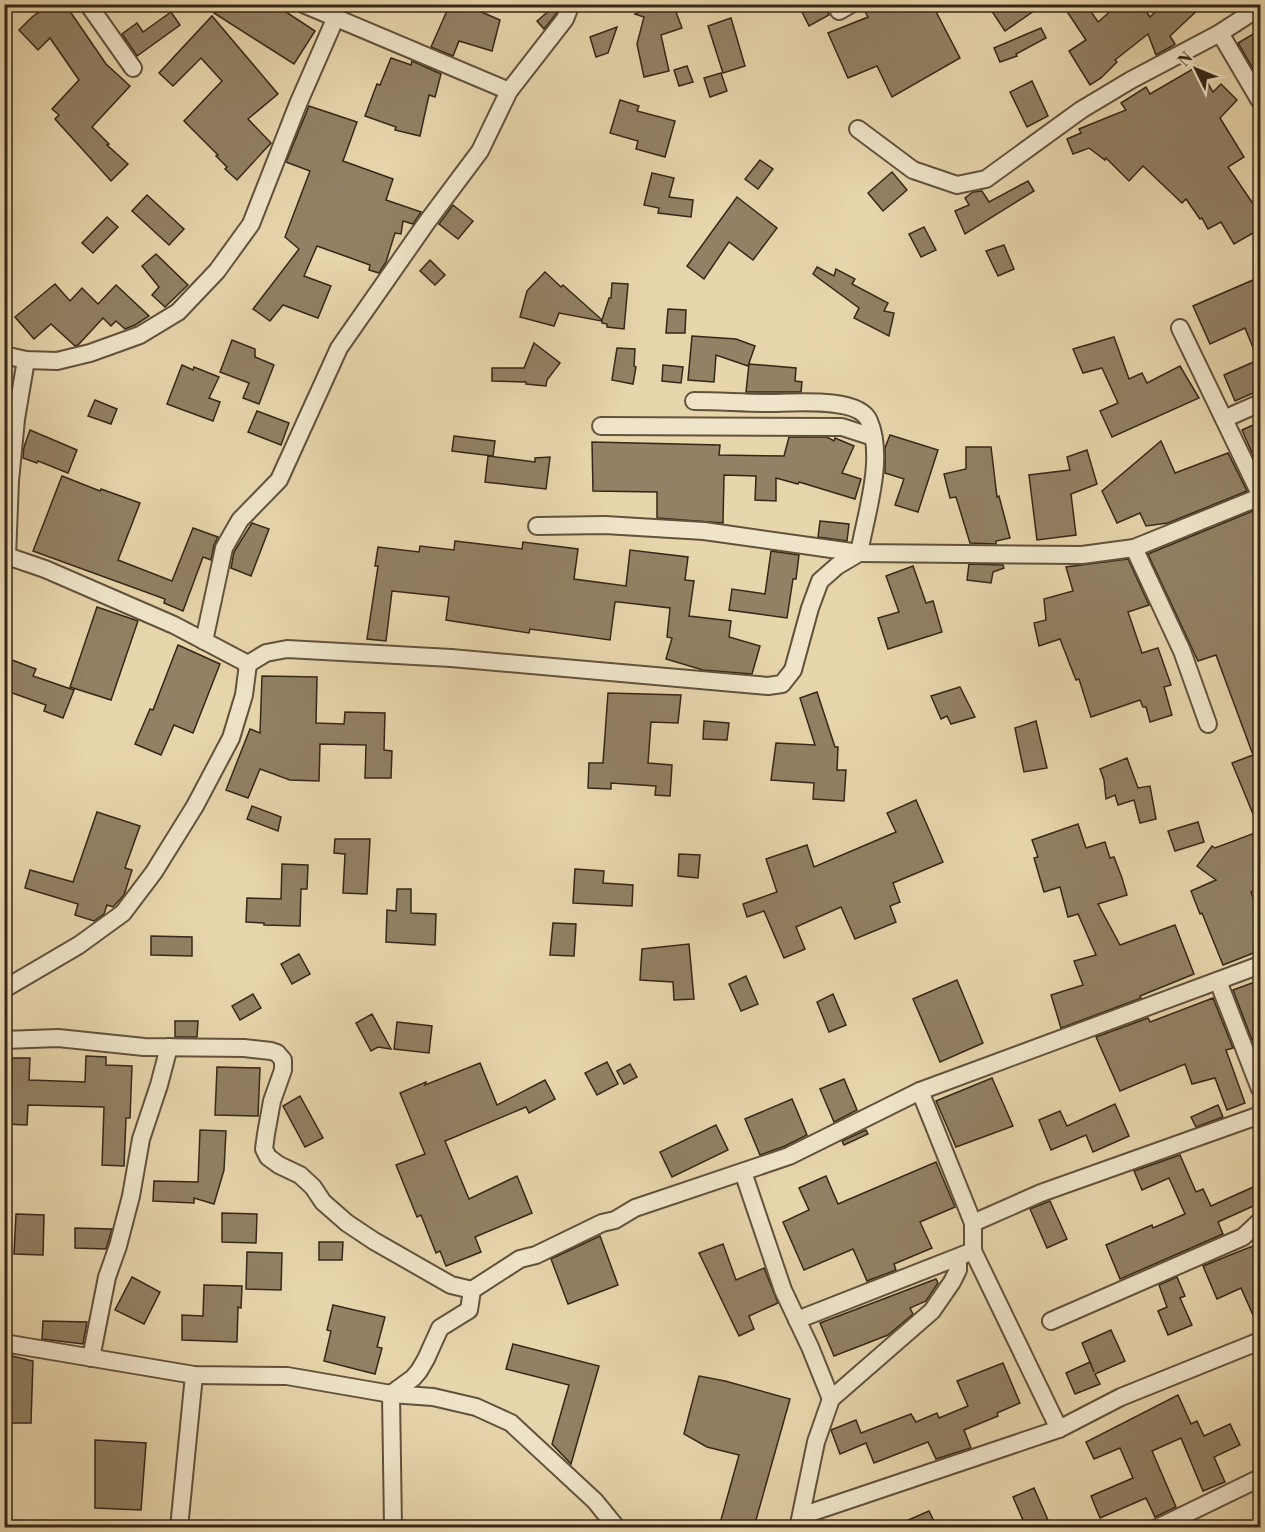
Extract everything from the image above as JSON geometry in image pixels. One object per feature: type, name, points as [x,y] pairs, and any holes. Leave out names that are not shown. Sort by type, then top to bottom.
[{"type":"street","points":[[88,4],[133,68]]},
{"type":"street","points":[[303,4],[509,91]]},
{"type":"street","points":[[204,641],[224,548],[240,519],[279,480],[339,348],[480,151],[509,91],[565,19],[571,4]]},
{"type":"street","points":[[858,129],[913,170],[957,185],[986,179],[1081,110],[1131,80],[1220,33],[1260,7]]},
{"type":"street","points":[[4,355],[26,360],[57,361],[90,353],[140,335],[178,312],[218,271],[251,224],[298,104],[336,17]]},
{"type":"street","points":[[1220,33],[1260,101]]},
{"type":"street","points":[[537,526],[605,525],[704,531],[859,553],[1082,555],[1134,548],[1260,496],[1180,328]]},
{"type":"street","points":[[26,360],[16,419],[6,556],[45,569],[174,625],[248,664]]},
{"type":"street","points":[[248,664],[266,653],[287,649],[463,659],[768,686],[782,684],[792,670],[820,581],[837,566],[859,553],[876,460],[869,421],[865,415],[851,408],[818,402],[694,400]]},
{"type":"street","points":[[1224,419],[1260,403]]},
{"type":"street","points":[[601,426],[842,427],[873,437]]},
{"type":"street","points":[[1134,548],[1182,651],[1208,724]]},
{"type":"street","points":[[4,989],[79,945],[123,913],[154,872],[195,806],[231,738],[244,695],[248,664]]},
{"type":"street","points":[[4,1040],[58,1038],[144,1047],[244,1048],[277,1053],[283,1060],[283,1070],[266,1134],[264,1149],[268,1156],[279,1165],[300,1175],[313,1187],[322,1202],[347,1223],[374,1241],[451,1285],[472,1290],[520,1259],[536,1255],[602,1223],[615,1220],[635,1208],[789,1156],[920,1091],[1260,965]]},
{"type":"street","points":[[1218,981],[1260,1089]]},
{"type":"street","points":[[91,1358],[107,1277],[131,1196],[141,1139],[169,1047]]},
{"type":"street","points":[[920,1091],[973,1223],[973,1251],[1059,1429]]},
{"type":"street","points":[[973,1223],[1041,1193],[1260,1115]]},
{"type":"street","points":[[743,1172],[780,1281],[831,1399]]},
{"type":"street","points":[[1051,1321],[1243,1237],[1260,1221]]},
{"type":"street","points":[[797,1320],[958,1259],[973,1251]]},
{"type":"street","points":[[800,1522],[816,1442],[831,1399],[932,1311],[958,1270],[958,1259]]},
{"type":"street","points":[[391,1394],[419,1371],[440,1328],[469,1310],[472,1290]]},
{"type":"street","points":[[800,1522],[1059,1429],[1121,1397],[1260,1341]]},
{"type":"street","points":[[4,1343],[194,1375],[287,1376],[391,1394],[452,1401],[476,1407],[511,1423],[595,1501],[617,1527]]},
{"type":"street","points":[[179,1527],[194,1375]]},
{"type":"street","points":[[391,1394],[393,1527]]},
{"type":"street","points":[[1157,1527],[1260,1478]]},
{"type":"building","points":[[50,4],[65,4],[106,64],[130,86],[92,127],[109,144],[107,145],[128,164],[111,181],[55,119],[59,115],[52,109],[79,80],[50,38],[38,50],[19,30]]},
{"type":"building","points":[[222,4],[274,4],[315,31],[294,64],[214,13]]},
{"type":"building","points":[[450,4],[463,4],[500,20],[492,51],[459,41],[453,56],[431,47]]},
{"type":"building","points":[[559,4],[556,14],[544,29],[537,21]]},
{"type":"building","points":[[654,4],[673,4],[682,28],[661,35],[669,71],[644,77],[637,44],[644,17],[635,14]]},
{"type":"building","points":[[798,4],[824,4],[829,15],[809,26]]},
{"type":"building","points":[[874,4],[932,4],[960,58],[892,97],[877,66],[848,78],[828,33],[868,17],[864,10]]},
{"type":"building","points":[[987,4],[1044,4],[1005,31]]},
{"type":"building","points":[[1062,4],[1086,4],[1098,22],[1119,4],[1141,4],[1150,17],[1163,4],[1204,4],[1170,36],[1175,44],[1156,55],[1148,34],[1115,60],[1117,62],[1101,78],[1090,85],[1069,51],[1086,40]]},
{"type":"building","points":[[171,12],[180,25],[137,56],[122,34],[137,23],[143,32]]},
{"type":"building","points":[[212,16],[278,94],[248,119],[271,143],[237,180],[225,169],[227,167],[216,156],[218,155],[184,121],[222,81],[201,58],[173,86],[159,73]]},
{"type":"building","points":[[731,18],[745,66],[723,73],[708,26]]},
{"type":"building","points":[[617,27],[608,53],[596,57],[590,37]]},
{"type":"building","points":[[1041,28],[1046,38],[1016,54],[1017,56],[1000,62],[994,48]]},
{"type":"building","points":[[1260,30],[1260,81],[1238,43]]},
{"type":"building","points":[[391,58],[411,65],[412,61],[441,74],[435,97],[429,95],[420,136],[395,130],[396,127],[365,116],[377,84],[380,85]]},
{"type":"building","points":[[687,66],[693,82],[679,86],[674,70]]},
{"type":"building","points":[[1198,66],[1213,92],[1221,84],[1237,100],[1220,118],[1244,157],[1228,167],[1260,214],[1260,229],[1234,244],[1221,222],[1208,229],[1186,199],[1182,203],[1143,166],[1129,181],[1106,158],[1105,160],[1089,148],[1073,154],[1067,139],[1081,133],[1079,129],[1126,110],[1121,103],[1146,87],[1150,94]]},
{"type":"building","points":[[721,73],[727,91],[710,97],[704,78]]},
{"type":"building","points":[[1032,81],[1048,116],[1027,127],[1010,92]]},
{"type":"building","points":[[620,100],[639,106],[637,111],[675,121],[665,157],[636,149],[638,141],[610,133]]},
{"type":"building","points":[[309,106],[357,122],[343,161],[393,179],[386,200],[421,212],[413,224],[403,221],[401,234],[395,233],[386,262],[379,273],[369,270],[370,265],[317,246],[304,276],[331,286],[318,318],[283,305],[270,321],[253,309],[299,249],[285,237],[310,171],[286,162]]},
{"type":"building","points":[[760,160],[773,169],[758,189],[745,179]]},
{"type":"building","points":[[892,172],[907,190],[883,211],[868,193]]},
{"type":"building","points":[[652,173],[674,178],[669,197],[693,200],[691,217],[658,213],[659,208],[644,205]]},
{"type":"building","points":[[1028,181],[1034,191],[965,234],[955,211],[969,205],[965,198],[973,192],[982,191],[989,202]]},
{"type":"building","points":[[147,195],[184,229],[169,245],[132,211]]},
{"type":"building","points":[[737,197],[777,228],[753,260],[729,242],[704,279],[687,266]]},
{"type":"building","points":[[453,205],[473,221],[458,239],[439,224]]},
{"type":"building","points":[[107,217],[118,227],[93,253],[82,243]]},
{"type":"building","points":[[924,227],[936,250],[921,257],[909,234]]},
{"type":"building","points":[[1004,245],[1014,269],[998,276],[986,251]]},
{"type":"building","points":[[156,254],[188,285],[165,307],[152,295],[159,287],[142,266]]},
{"type":"building","points":[[430,260],[445,275],[435,285],[420,271]]},
{"type":"building","points":[[817,267],[834,276],[836,269],[855,279],[852,284],[888,303],[884,311],[894,313],[889,336],[854,318],[859,308],[813,274]]},
{"type":"building","points":[[545,272],[602,320],[609,298],[611,298],[612,283],[628,284],[624,329],[607,327],[607,324],[602,321],[559,313],[554,326],[520,317],[527,291]]},
{"type":"building","points":[[1260,277],[1260,390],[1235,401],[1224,375],[1258,360],[1245,328],[1210,344],[1193,306]]},
{"type":"building","points":[[55,284],[70,301],[82,288],[98,304],[116,285],[149,316],[125,329],[116,321],[111,326],[103,318],[75,346],[51,324],[34,339],[15,317]]},
{"type":"building","points":[[668,309],[686,310],[685,333],[666,333]]},
{"type":"building","points":[[692,336],[736,339],[755,346],[748,366],[716,355],[714,382],[688,380]]},
{"type":"building","points":[[1114,337],[1129,379],[1142,373],[1147,383],[1180,366],[1199,398],[1112,437],[1100,411],[1118,403],[1102,368],[1083,373],[1073,349]]},
{"type":"building","points":[[232,340],[255,349],[255,357],[274,365],[259,404],[243,398],[249,383],[220,372]]},
{"type":"building","points":[[534,343],[560,363],[547,380],[546,386],[526,384],[526,382],[492,381],[492,368],[524,368]]},
{"type":"building","points":[[617,348],[635,349],[634,366],[636,367],[633,384],[612,380]]},
{"type":"building","points":[[749,364],[796,368],[795,381],[802,382],[801,392],[746,392]]},
{"type":"building","points":[[182,365],[219,377],[209,398],[220,402],[213,421],[167,404]]},
{"type":"building","points":[[663,365],[683,367],[681,383],[662,381]]},
{"type":"building","points":[[95,400],[117,409],[111,424],[88,416]]},
{"type":"building","points":[[257,411],[289,423],[281,445],[248,432]]},
{"type":"building","points":[[1260,422],[1260,471],[1242,430]]},
{"type":"building","points":[[30,430],[77,450],[68,473],[38,461],[37,463],[23,458]]},
{"type":"building","points":[[890,435],[938,450],[918,512],[895,505],[904,479],[885,473],[885,448]]},
{"type":"building","points":[[454,436],[495,441],[493,456],[452,451]]},
{"type":"building","points":[[789,437],[827,437],[834,441],[835,438],[854,446],[842,473],[861,479],[855,499],[799,482],[798,484],[776,478],[776,501],[755,500],[756,476],[724,475],[723,523],[657,518],[657,492],[593,491],[592,442],[720,445],[719,455],[784,456]]},
{"type":"building","points":[[1161,441],[1175,473],[1228,453],[1247,491],[1168,523],[1146,526],[1140,513],[1117,523],[1102,491]]},
{"type":"building","points":[[966,447],[991,447],[997,497],[999,496],[1010,538],[996,541],[996,544],[970,543],[956,497],[950,498],[944,474],[966,469]]},
{"type":"building","points":[[1087,450],[1097,484],[1071,494],[1076,535],[1037,540],[1029,475],[1070,470],[1067,457]]},
{"type":"building","points":[[488,456],[535,462],[535,458],[550,457],[546,489],[485,482]]},
{"type":"building","points":[[62,476],[140,503],[118,560],[172,581],[193,528],[218,537],[211,560],[203,557],[183,611],[164,603],[165,599],[33,551]]},
{"type":"building","points":[[1260,508],[1260,638],[1254,640],[1260,656],[1260,831],[1232,763],[1253,755],[1216,655],[1198,661],[1148,554]]},
{"type":"building","points":[[820,521],[849,524],[847,541],[818,537]]},
{"type":"building","points":[[252,523],[269,529],[251,576],[231,568],[234,552]]},
{"type":"building","points":[[455,541],[522,549],[523,542],[578,549],[574,579],[626,586],[630,550],[688,557],[685,580],[694,581],[689,616],[731,621],[729,637],[760,646],[752,674],[703,670],[666,659],[672,638],[667,637],[670,608],[619,602],[615,602],[610,640],[530,629],[529,633],[446,620],[449,597],[392,591],[386,641],[367,639],[378,566],[375,566],[378,547],[419,552],[420,546],[454,550]]},
{"type":"building","points":[[771,551],[799,555],[787,618],[729,610],[732,589],[765,594]]},
{"type":"building","points":[[1128,559],[1149,605],[1128,612],[1142,653],[1158,648],[1171,685],[1164,687],[1172,715],[1150,722],[1146,707],[1143,707],[1140,700],[1091,717],[1079,679],[1076,680],[1060,639],[1039,646],[1034,623],[1046,620],[1044,599],[1073,591],[1066,567]]},
{"type":"building","points":[[969,564],[1003,565],[1004,568],[993,572],[991,583],[967,580]]},
{"type":"building","points":[[913,566],[926,603],[933,601],[942,632],[888,649],[878,618],[899,612],[886,576]]},
{"type":"building","points":[[97,607],[138,621],[111,700],[70,687]]},
{"type":"building","points":[[178,645],[220,664],[193,733],[174,725],[161,755],[135,744],[150,709],[153,710]]},
{"type":"building","points":[[4,657],[36,669],[33,676],[74,690],[63,718],[44,711],[46,705],[4,690]]},
{"type":"building","points":[[262,676],[317,677],[316,723],[344,724],[345,712],[385,713],[384,750],[392,751],[391,778],[365,778],[366,745],[320,744],[319,781],[290,780],[260,769],[248,798],[226,790],[250,729],[260,733]]},
{"type":"building","points":[[960,687],[975,717],[951,724],[947,716],[941,719],[931,696]]},
{"type":"building","points":[[817,692],[835,747],[838,747],[837,770],[846,770],[844,801],[813,799],[814,783],[771,780],[776,743],[815,745],[800,698]]},
{"type":"building","points":[[608,693],[681,695],[678,723],[651,722],[648,763],[672,765],[670,796],[655,795],[656,786],[611,783],[611,789],[588,788],[589,763],[603,763]]},
{"type":"building","points":[[704,721],[729,723],[727,740],[703,739]]},
{"type":"building","points":[[1036,721],[1047,768],[1024,772],[1015,728]]},
{"type":"building","points":[[1127,758],[1138,788],[1150,786],[1156,819],[1140,823],[1134,800],[1118,805],[1115,795],[1106,799],[1100,769]]},
{"type":"building","points":[[916,800],[943,862],[893,883],[900,902],[890,906],[896,922],[855,939],[841,907],[796,927],[805,949],[784,958],[764,911],[747,917],[743,904],[777,892],[766,859],[807,845],[814,867],[896,832],[887,813]]},
{"type":"building","points":[[252,806],[281,817],[278,831],[247,819]]},
{"type":"building","points":[[97,812],[140,826],[125,868],[132,870],[124,895],[113,907],[107,905],[104,914],[94,921],[75,915],[78,904],[25,888],[30,870],[73,882]]},
{"type":"building","points":[[1198,822],[1204,842],[1175,851],[1168,831]]},
{"type":"building","points":[[1078,824],[1086,848],[1105,842],[1110,858],[1114,857],[1122,878],[1127,895],[1098,904],[1120,945],[1175,925],[1194,974],[1140,996],[1141,998],[1061,1028],[1051,995],[1083,985],[1074,961],[1096,955],[1078,914],[1068,917],[1060,887],[1044,892],[1034,858],[1038,857],[1032,840]]},
{"type":"building","points":[[1260,831],[1260,889],[1251,892],[1260,917],[1260,944],[1254,947],[1256,952],[1223,965],[1191,891],[1216,880],[1197,866],[1212,846],[1215,848]]},
{"type":"building","points":[[335,839],[370,839],[367,894],[343,893],[345,854],[334,853]]},
{"type":"building","points":[[679,854],[700,855],[698,878],[678,876]]},
{"type":"building","points":[[282,864],[308,865],[307,889],[301,889],[300,926],[246,922],[247,898],[281,899]]},
{"type":"building","points":[[575,869],[604,871],[603,883],[633,885],[632,906],[573,903]]},
{"type":"building","points":[[397,889],[411,889],[411,913],[436,914],[435,945],[386,942],[387,910],[396,911]]},
{"type":"building","points":[[553,923],[576,924],[574,956],[550,955]]},
{"type":"building","points":[[151,936],[192,937],[192,956],[151,955]]},
{"type":"building","points":[[689,944],[694,999],[674,1000],[673,982],[640,980],[642,949]]},
{"type":"building","points":[[299,954],[310,974],[292,984],[281,964]]},
{"type":"building","points":[[746,976],[758,1004],[741,1011],[729,984]]},
{"type":"building","points":[[957,980],[983,1043],[940,1062],[913,999]]},
{"type":"building","points":[[1260,980],[1260,1036],[1252,1040],[1233,990]]},
{"type":"building","points":[[253,994],[261,1008],[240,1020],[232,1006]]},
{"type":"building","points":[[833,994],[846,1025],[829,1032],[817,1002]]},
{"type":"building","points":[[1213,998],[1233,1048],[1226,1050],[1245,1103],[1227,1110],[1215,1078],[1192,1084],[1185,1064],[1120,1091],[1096,1037],[1148,1018],[1150,1022]]},
{"type":"building","points":[[372,1014],[391,1049],[378,1047],[371,1051],[356,1023]]},
{"type":"building","points":[[175,1021],[198,1021],[197,1037],[175,1037]]},
{"type":"building","points":[[397,1022],[432,1026],[429,1053],[394,1049]]},
{"type":"building","points":[[86,1056],[106,1057],[106,1065],[132,1066],[130,1118],[126,1118],[124,1166],[102,1165],[104,1107],[28,1105],[27,1125],[4,1124],[4,1107],[11,1107],[12,1058],[30,1058],[29,1080],[85,1082]]},
{"type":"building","points":[[607,1062],[618,1084],[597,1095],[585,1073]]},
{"type":"building","points":[[480,1063],[497,1105],[545,1080],[555,1099],[529,1113],[526,1107],[445,1141],[469,1199],[517,1176],[532,1213],[475,1237],[481,1252],[446,1266],[440,1251],[436,1253],[421,1215],[417,1217],[396,1165],[425,1154],[400,1093]]},
{"type":"building","points":[[630,1064],[637,1077],[624,1084],[617,1071]]},
{"type":"building","points":[[217,1067],[260,1068],[258,1116],[215,1115]]},
{"type":"building","points":[[992,1078],[1013,1126],[956,1147],[936,1101]]},
{"type":"building","points":[[844,1079],[857,1110],[834,1122],[820,1089]]},
{"type":"building","points":[[300,1096],[323,1138],[305,1147],[283,1106]]},
{"type":"building","points":[[792,1099],[807,1135],[760,1155],[745,1119]]},
{"type":"building","points":[[1115,1104],[1129,1136],[1093,1152],[1086,1135],[1051,1150],[1039,1120],[1060,1111],[1067,1126]]},
{"type":"building","points":[[1218,1105],[1223,1117],[1196,1127],[1191,1117]]},
{"type":"building","points":[[716,1125],[728,1150],[672,1177],[660,1152]]},
{"type":"building","points":[[200,1130],[226,1131],[224,1170],[214,1204],[194,1198],[194,1203],[153,1201],[154,1181],[198,1182]]},
{"type":"building","points":[[866,1130],[868,1134],[844,1145],[842,1141]]},
{"type":"building","points":[[1180,1155],[1196,1192],[1203,1189],[1211,1206],[1260,1184],[1260,1203],[1218,1222],[1223,1234],[1120,1279],[1106,1245],[1152,1225],[1153,1228],[1185,1214],[1169,1178],[1142,1190],[1134,1171]]},
{"type":"building","points":[[936,1162],[955,1207],[920,1222],[932,1248],[894,1264],[896,1270],[867,1281],[853,1249],[804,1270],[783,1222],[809,1210],[799,1188],[826,1176],[838,1204]]},
{"type":"building","points":[[1050,1201],[1067,1239],[1047,1248],[1030,1209]]},
{"type":"building","points":[[222,1213],[257,1214],[256,1243],[222,1242]]},
{"type":"building","points":[[16,1214],[44,1215],[43,1255],[14,1254]]},
{"type":"building","points":[[75,1228],[112,1229],[106,1249],[75,1248]]},
{"type":"building","points":[[600,1236],[618,1285],[568,1304],[551,1259]]},
{"type":"building","points":[[319,1242],[343,1242],[342,1260],[319,1260]]},
{"type":"building","points":[[1260,1243],[1260,1331],[1241,1288],[1217,1299],[1203,1266]]},
{"type":"building","points":[[723,1244],[736,1280],[764,1268],[778,1303],[749,1316],[754,1329],[739,1336],[699,1253]]},
{"type":"building","points":[[247,1252],[282,1253],[281,1290],[246,1289]]},
{"type":"building","points":[[132,1277],[160,1292],[144,1324],[115,1310]]},
{"type":"building","points":[[1177,1277],[1185,1296],[1180,1298],[1192,1325],[1168,1335],[1158,1311],[1167,1307],[1159,1285]]},
{"type":"building","points":[[936,1279],[938,1283],[926,1301],[910,1308],[913,1314],[888,1335],[834,1356],[820,1323]]},
{"type":"building","points":[[204,1285],[242,1286],[241,1308],[238,1307],[237,1342],[182,1340],[182,1315],[203,1316]]},
{"type":"building","points":[[333,1305],[385,1317],[377,1347],[382,1348],[375,1374],[324,1361],[331,1331],[327,1330]]},
{"type":"building","points":[[43,1321],[87,1322],[83,1344],[42,1339]]},
{"type":"building","points":[[1111,1330],[1125,1361],[1095,1374],[1100,1384],[1075,1394],[1066,1373],[1090,1362],[1082,1343]]},
{"type":"building","points":[[513,1344],[599,1366],[571,1464],[552,1444],[569,1385],[506,1369]]},
{"type":"building","points":[[4,1354],[33,1361],[31,1423],[4,1423]]},
{"type":"building","points":[[1003,1363],[1020,1403],[997,1413],[998,1416],[964,1430],[971,1448],[936,1459],[928,1442],[874,1463],[866,1443],[840,1454],[831,1430],[856,1420],[861,1433],[911,1414],[916,1422],[937,1413],[939,1418],[968,1406],[957,1381]]},
{"type":"building","points":[[699,1376],[790,1399],[754,1527],[719,1527],[739,1455],[707,1447],[684,1434]]},
{"type":"building","points":[[1178,1395],[1191,1424],[1197,1421],[1204,1436],[1230,1424],[1240,1445],[1214,1457],[1225,1482],[1203,1491],[1181,1438],[1152,1451],[1176,1507],[1155,1517],[1146,1498],[1100,1518],[1091,1496],[1133,1478],[1120,1448],[1094,1459],[1086,1442]]},
{"type":"building","points":[[95,1440],[146,1443],[141,1510],[95,1508]]},
{"type":"building","points":[[1034,1488],[1051,1527],[1026,1527],[1013,1497]]},
{"type":"building","points":[[929,1511],[937,1527],[892,1527]]}]
